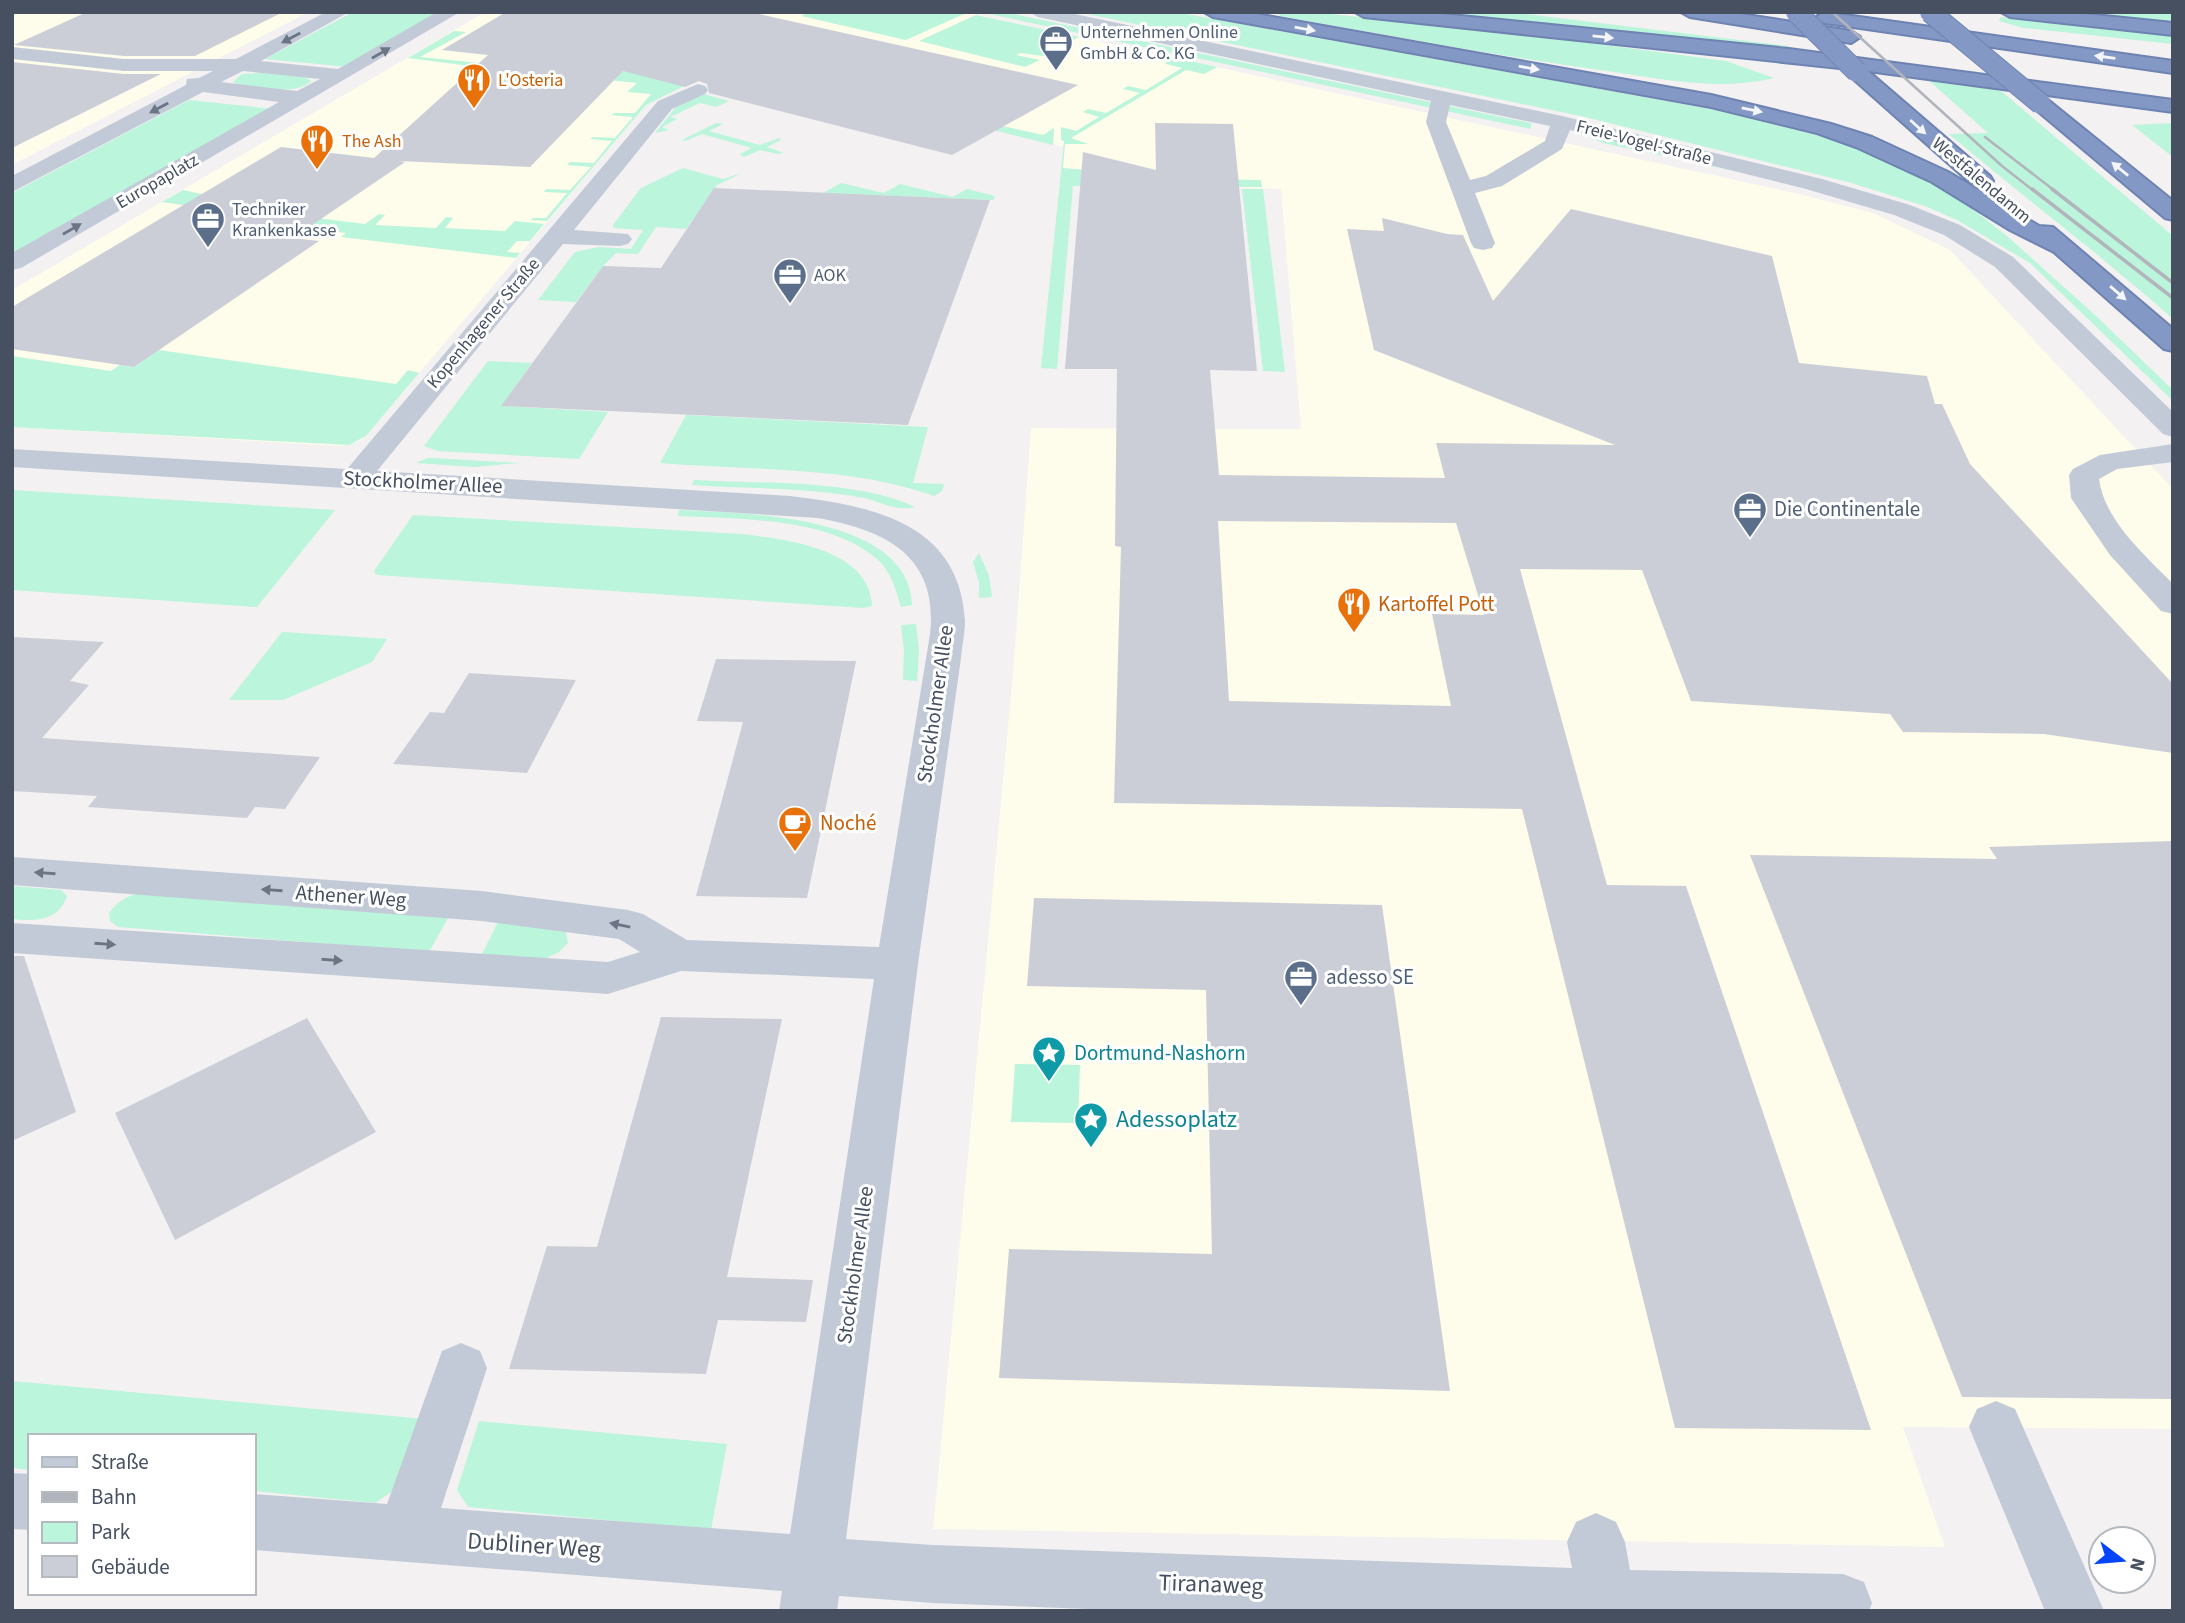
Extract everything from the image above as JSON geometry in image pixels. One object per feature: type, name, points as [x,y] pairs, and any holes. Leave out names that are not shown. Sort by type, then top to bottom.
[{"type":"highway","points":[[1213,12],[1711,101],[1812,124],[1864,142],[1940,177],[2018,225],[2066,249]]},
{"type":"highway","points":[[1364,12],[1789,55],[2173,106]]},
{"type":"highway","points":[[1552,12],[2173,87]]},
{"type":"highway","points":[[1690,12],[2173,87]]},
{"type":"highway","points":[[1787,12],[2173,66]]},
{"type":"highway","name":"Westfalendamm","points":[[1796,12],[1867,82],[2173,343]]},
{"type":"highway","points":[[1848,12],[2173,49]]},
{"type":"highway","points":[[1930,12],[2173,213]]},
{"type":"highway","points":[[2010,12],[2173,29]]},
{"type":"street","points":[[12,185],[340,12]]},
{"type":"street","name":"Europaplatz","points":[[12,263],[452,12]]},
{"type":"street","name":"Freie-Vogel-Straße","points":[[1038,12],[1562,122],[1861,196],[1912,213],[1952,230],[2004,261],[2173,428]]},
{"type":"street","points":[[12,52],[41,38]]},
{"type":"street","points":[[12,52],[124,65],[192,81],[200,86],[301,99]]},
{"type":"street","points":[[124,65],[242,65],[342,75]]},
{"type":"street","name":"Kopenhagener Straße","points":[[356,478],[665,105],[698,90]]},
{"type":"street","points":[[1443,97],[1438,107],[1436,122],[1483,243]]},
{"type":"street","points":[[1462,189],[1494,181],[1554,144],[1562,122]]},
{"type":"street","points":[[555,236],[620,239]]},
{"type":"street","points":[[2173,453],[2110,461],[2084,475],[2086,498],[2121,548],[2173,604]]},
{"type":"street","name":"Stockholmer Allee","points":[[12,458],[790,505],[869,519],[895,530],[918,545],[935,566],[944,592],[948,619],[944,658],[897,964],[812,1588]]},
{"type":"street","name":"Athener Weg","points":[[12,871],[482,906],[628,925],[680,955]]},
{"type":"street","name":"Athener Weg","points":[[12,937],[608,978],[680,955],[897,964]]},
{"type":"street","points":[[404,1535],[461,1368]]},
{"type":"street","points":[[1996,1427],[2075,1611]]},
{"type":"street","name":"Dubliner Weg","points":[[256,1522],[404,1535],[812,1588]]},
{"type":"street","points":[[1596,1542],[1607,1599]]},
{"type":"street","name":"Tiranaweg","points":[[812,1588],[933,1574],[1607,1599],[1843,1603]]},
{"type":"shaded area","points":[[12,12],[309,12],[12,165]]},
{"type":"shaded area","points":[[485,12],[964,12],[1795,193],[1873,213],[1950,250],[2173,489],[2173,1429],[1903,1427],[1945,1547],[933,1529],[1013,673],[1031,428],[1301,429],[1281,189],[1061,184],[1064,147],[670,49],[684,86],[646,105],[366,436],[358,442],[341,446],[12,427],[12,290]]},
{"type":"green space","points":[[353,12],[445,12],[349,67],[265,59]]},
{"type":"green space","points":[[809,12],[966,13],[906,40],[801,16]]},
{"type":"green space","points":[[980,12],[1004,12],[1531,123],[1531,129]]},
{"type":"green space","points":[[1078,12],[1175,12],[1716,110],[1840,141],[1912,169],[1970,207],[2007,236],[2095,315],[2173,390],[2173,401],[2030,263],[1957,220],[1925,206],[1848,182],[1585,117]]},
{"type":"green space","points":[[1282,12],[1312,12],[1537,36],[1726,61],[1774,78],[1731,84],[1665,80],[1279,16]]},
{"type":"green space","points":[[1411,12],[1509,12],[1788,46],[1793,52]]},
{"type":"green space","points":[[2070,12],[2173,12],[2173,23]]},
{"type":"green space","points":[[976,15],[1079,37],[1051,51],[1063,55],[1057,58],[1021,53],[1016,55],[1040,60],[1025,67],[919,41]]},
{"type":"green space","points":[[2001,17],[2173,35],[2173,44],[2024,28],[1999,21]]},
{"type":"green space","points":[[454,31],[466,32],[420,57],[568,72],[476,66],[464,74],[460,73],[470,66],[408,58]]},
{"type":"green space","points":[[645,44],[684,86],[646,105],[547,221],[531,220],[546,218],[567,193],[544,192],[546,189],[570,190],[591,167],[567,165],[570,162],[594,163],[612,141],[590,139],[615,138],[633,117],[611,115],[635,113],[651,94],[627,92],[637,83],[581,77]]},
{"type":"green space","points":[[1167,56],[1217,67],[1204,74],[1186,70],[1071,138],[1088,144],[1065,144],[1063,168],[1191,179],[1261,180],[1262,187],[1073,186],[1057,369],[1041,368],[1064,141],[1061,140],[1061,127],[1076,131],[1099,117],[1083,112],[1088,109],[1106,113],[1140,93],[1123,89],[1128,86],[1146,90],[1182,68],[1166,64]]},
{"type":"green space","points":[[764,73],[1043,135],[1054,128],[1053,145]]},
{"type":"green space","points":[[242,74],[305,77],[311,81],[286,90],[250,87],[233,82]]},
{"type":"green space","points":[[1926,78],[1979,84],[2001,91],[2173,236],[2173,319],[1949,134],[1988,133]]},
{"type":"green space","points":[[703,94],[729,101],[716,107],[700,103],[670,117],[677,119],[662,127],[669,130],[655,133],[676,107]]},
{"type":"green space","points":[[189,100],[274,109],[12,258],[12,193]]},
{"type":"green space","points":[[716,123],[723,124],[709,131],[760,145],[779,138],[781,140],[767,147],[784,153],[760,150],[744,157],[740,154],[752,148],[702,134],[682,140]]},
{"type":"green space","points":[[2173,123],[2173,157],[2132,125]]},
{"type":"green space","points":[[1577,131],[1777,180],[1603,143]]},
{"type":"green space","points":[[683,168],[723,179],[742,173],[717,185],[686,229],[656,227],[638,254],[616,253],[576,302],[538,300],[575,252],[599,247],[631,249],[643,230],[613,228],[613,225],[641,188]]},
{"type":"green space","points":[[841,183],[884,193],[900,184],[953,197],[967,189],[995,196],[993,200],[823,193]]},
{"type":"green space","points":[[1242,189],[1263,189],[1285,372],[1263,371]]},
{"type":"green space","points":[[183,190],[309,217],[365,224],[379,214],[385,215],[375,225],[436,228],[446,217],[453,218],[445,228],[505,231],[515,221],[544,224],[530,241],[517,241],[507,252],[520,253],[516,258],[341,237],[346,233],[195,213],[183,205],[162,202]]},
{"type":"green space","points":[[159,350],[396,384],[408,370],[419,373],[366,436],[349,445],[12,427],[12,356],[111,371],[120,365],[134,367]]},
{"type":"green space","points":[[488,361],[532,363],[502,406],[608,412],[579,459],[438,451],[424,446]]},
{"type":"green space","points":[[686,415],[928,427],[913,483],[944,484],[942,491],[934,496],[901,486],[833,474],[660,463]]},
{"type":"green space","points":[[427,458],[520,463],[474,467],[416,463]]},
{"type":"green space","points":[[694,480],[836,487],[891,498],[915,507],[896,507],[864,498],[821,492],[692,485]]},
{"type":"green space","points":[[12,490],[335,510],[257,607],[12,590]]},
{"type":"green space","points":[[679,510],[779,517],[818,524],[854,536],[883,552],[904,575],[912,605],[901,607],[889,575],[877,559],[857,545],[834,535],[782,523],[678,516]]},
{"type":"green space","points":[[413,515],[741,534],[779,539],[822,550],[841,559],[857,571],[868,586],[872,606],[863,608],[376,575],[374,571]]},
{"type":"green space","points":[[979,553],[989,576],[992,597],[979,598],[979,583],[973,562]]},
{"type":"green space","points":[[916,624],[919,649],[917,681],[903,680],[901,625]]},
{"type":"green space","points":[[282,632],[387,639],[372,662],[283,700],[229,700]]},
{"type":"green space","points":[[12,886],[61,890],[67,896],[58,911],[45,918],[12,919]]},
{"type":"green space","points":[[141,893],[448,918],[429,952],[118,927],[110,921],[109,913],[116,905],[127,897]]},
{"type":"green space","points":[[498,922],[566,932],[568,943],[559,952],[545,959],[482,954]]},
{"type":"green space","points":[[1015,1064],[1080,1065],[1078,1123],[1011,1122]]},
{"type":"green space","points":[[12,1381],[424,1419],[400,1486],[375,1503],[256,1491],[256,1434],[28,1434],[28,1470],[12,1468]]},
{"type":"green space","points":[[479,1421],[727,1444],[711,1530],[468,1507],[457,1490]]},
{"type":"building","points":[[87,12],[283,12],[195,56],[124,56],[14,45]]},
{"type":"building","points":[[506,12],[750,12],[1078,85],[952,155],[709,93],[707,84],[699,81],[685,87],[623,71],[530,167],[399,161],[405,162],[293,238],[319,241],[134,367],[12,349],[12,307],[281,147],[374,158],[488,55],[442,50]]},
{"type":"building","points":[[12,62],[124,74],[161,74],[12,148]]},
{"type":"building","points":[[1155,123],[1233,124],[1257,371],[1210,370],[1219,475],[1445,478],[1436,443],[1615,445],[1374,350],[1347,229],[1384,231],[1382,218],[1447,234],[1463,235],[1493,301],[1571,209],[1772,256],[1799,363],[1927,376],[1935,404],[1942,404],[1970,464],[2173,684],[2173,753],[2044,734],[1903,732],[1890,714],[1691,701],[1642,570],[1520,569],[1607,885],[1686,886],[1871,1430],[1675,1428],[1522,809],[1114,803],[1121,547],[1115,546],[1117,369],[1065,369],[1083,152],[1156,170]],"holes":[[[1218,521],[1456,523],[1484,615],[1432,614],[1451,706],[1229,701]]]},
{"type":"building","name":"AOK","points":[[714,188],[990,200],[908,425],[501,406],[603,266],[661,268]]},
{"type":"building","points":[[12,637],[104,642],[70,681],[89,685],[42,738],[320,757],[285,809],[255,807],[247,818],[88,807],[97,796],[12,791]]},
{"type":"building","points":[[716,659],[856,661],[807,898],[696,896],[743,722],[697,721]]},
{"type":"building","points":[[469,673],[576,680],[527,773],[393,764],[430,712],[444,713]]},
{"type":"building","points":[[2173,841],[2173,1399],[1962,1397],[1750,855],[1997,859],[1989,847]]},
{"type":"building","name":"adesso SE","points":[[1034,898],[1382,905],[1450,1391],[999,1378],[1009,1249],[1212,1254],[1206,990],[1027,986]]},
{"type":"building","points":[[12,956],[24,956],[76,1112],[12,1141]]},
{"type":"building","points":[[661,1017],[782,1019],[727,1277],[813,1280],[806,1322],[718,1320],[706,1374],[509,1369],[547,1246],[597,1247]]},
{"type":"building","points":[[307,1018],[376,1132],[175,1240],[115,1113]]},
{"type":"railway","points":[[1832,12],[2002,166],[2034,191]]},
{"type":"railway","points":[[1985,137],[2055,191]]},
{"type":"railway","points":[[2032,189],[2173,298]]},
{"type":"railway","points":[[2052,189],[2173,283]]},
{"type":"place","name":"Unternehmen Online GmbH & Co. KG","points":[[1056,72]]},
{"type":"place","name":"L'Osteria","points":[[474,110]]},
{"type":"place","name":"The Ash","points":[[317,171]]},
{"type":"place","name":"Techniker Krankenkasse","points":[[208,249]]},
{"type":"place","name":"AOK","points":[[790,305]]},
{"type":"place","name":"Die Continentale","points":[[1750,539]]},
{"type":"place","name":"Kartoffel Pott","points":[[1354,634]]},
{"type":"place","name":"Noché","points":[[795,853]]},
{"type":"place","name":"adesso SE","points":[[1301,1007]]},
{"type":"place","name":"Dortmund-Nashorn","points":[[1049,1083]]},
{"type":"place","name":"Adessoplatz","points":[[1091,1149]]}]
